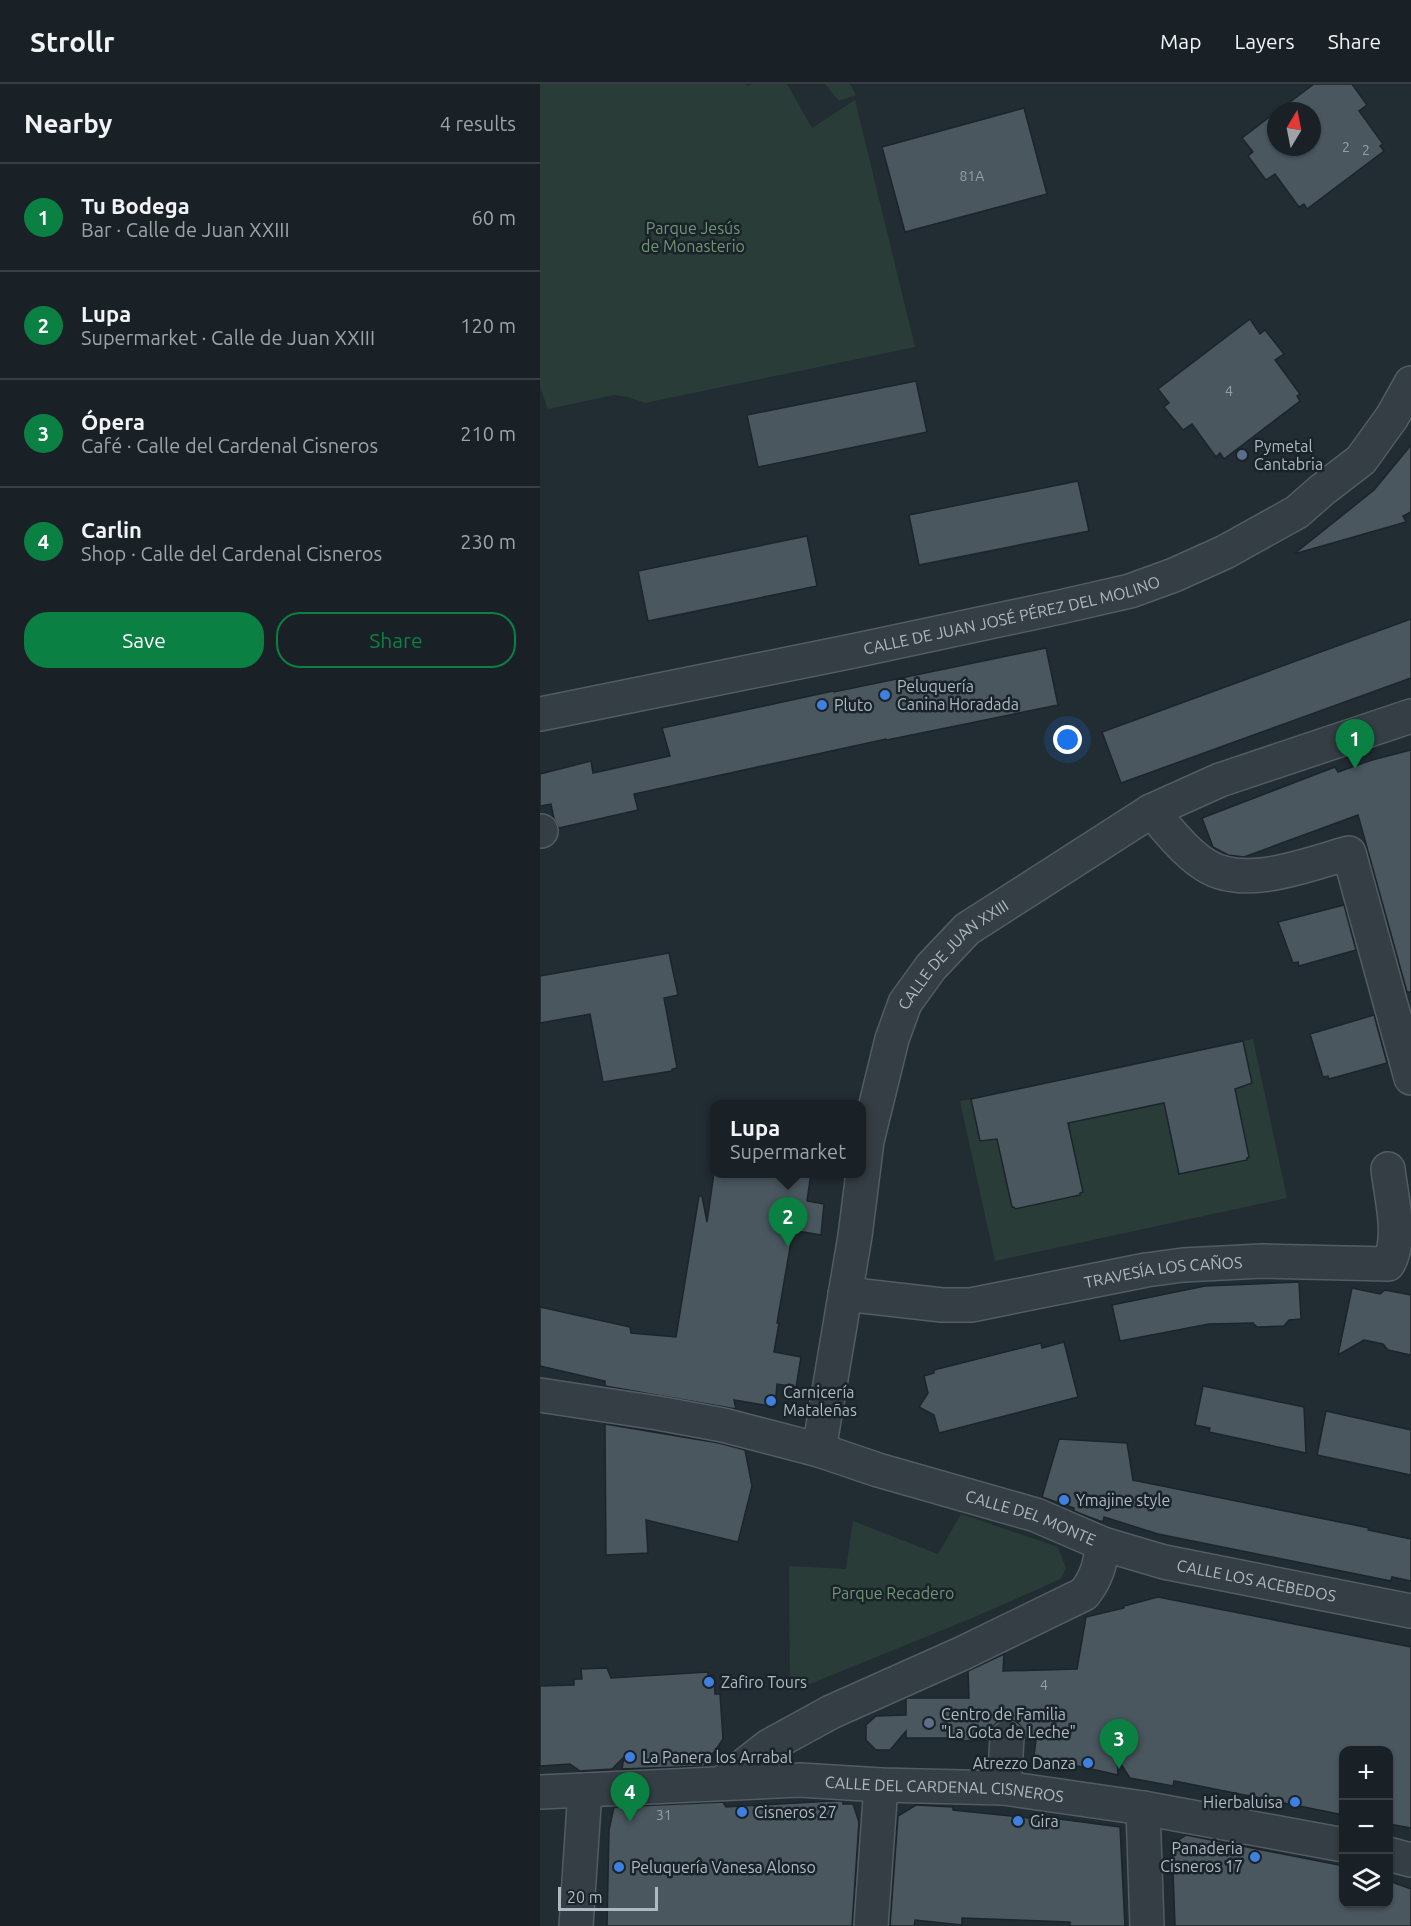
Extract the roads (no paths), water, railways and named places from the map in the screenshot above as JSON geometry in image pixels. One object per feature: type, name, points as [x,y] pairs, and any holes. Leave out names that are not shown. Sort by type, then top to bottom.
[{"type":"street","name":"CALLE DE JUAN JOSÉ PÉREZ DEL MOLINO","points":[[540,714],[853,651],[1130,591],[1174,575],[1225,552],[1297,512],[1361,460],[1392,417],[1411,383]]},
{"type":"street","name":"CALLE DE JUAN XXIII","points":[[866,1149],[892,1039],[905,1003],[931,967],[967,929],[1151,812],[1220,780],[1411,716]]},
{"type":"street","points":[[1151,812],[1192,855],[1208,867],[1234,876],[1265,875],[1349,853],[1411,1078]]},
{"type":"street","name":"TRAVESÍA LOS CAÑOS","points":[[844,1294],[942,1305],[971,1305],[1146,1270],[1183,1265],[1262,1261],[1388,1264],[1394,1254],[1396,1242],[1388,1169]]},
{"type":"street","name":"CALLE DE JUAN XXIII","points":[[819,1450],[855,1236],[862,1178]]},
{"type":"street","name":"CALLE DEL MONTE","points":[[540,1395],[723,1425],[819,1450],[878,1470],[1036,1515],[1103,1544],[1097,1574],[1084,1594],[1012,1639],[804,1726],[769,1746],[722,1783]]},
{"type":"street","name":"CALLE LOS ACEBEDOS","points":[[1103,1544],[1164,1562],[1411,1611]]},
{"type":"street","points":[[1004,1788],[1006,1738]]},
{"type":"street","name":"CALLE DEL CARDENAL CISNEROS","points":[[540,1792],[800,1780],[881,1785],[1004,1788],[1143,1808],[1339,1844]]},
{"type":"street","points":[[871,1926],[881,1785]]},
{"type":"street","points":[[576,1926],[585,1790]]},
{"type":"street","points":[[1143,1808],[1147,1926]]},
{"type":"street","points":[[1393,1855],[1411,1860]]},
{"type":"place","name":"Pymetal Cantabria","points":[[1242,455]]},
{"type":"place","name":"Peluquería Canina Horadada","points":[[885,695]]},
{"type":"place","name":"Pluto","points":[[822,705]]},
{"type":"place","name":"Tu Bodega","points":[[1355,769]]},
{"type":"place","name":"Lupa","points":[[788,1247]]},
{"type":"place","name":"Carnicería Mataleñas","points":[[771,1401]]},
{"type":"place","name":"Ymajine style","points":[[1064,1500]]},
{"type":"place","name":"Zafiro Tours","points":[[709,1682]]},
{"type":"place","name":"Centro de Familia \"La Gota de Leche\"","points":[[929,1723]]},
{"type":"place","name":"La Panera los Arrabal","points":[[630,1757]]},
{"type":"place","name":"Atrezzo Danza","points":[[1088,1763]]},
{"type":"place","name":"Ópera","points":[[1119,1769]]},
{"type":"place","name":"Hierbaluisa","points":[[1295,1802]]},
{"type":"place","name":"Cisneros 27","points":[[742,1812]]},
{"type":"place","name":"Gira","points":[[1018,1821]]},
{"type":"place","name":"Carlin","points":[[630,1822]]},
{"type":"place","name":"Panaderia Cisneros 17","points":[[1255,1857]]},
{"type":"place","name":"Peluquería Vanesa Alonso","points":[[619,1867]]},
{"type":"park label","name":"Parque Jesús de Monasterio","points":[[693,237]]},
{"type":"park label","name":"Parque Recadero","points":[[893,1593]]}]
